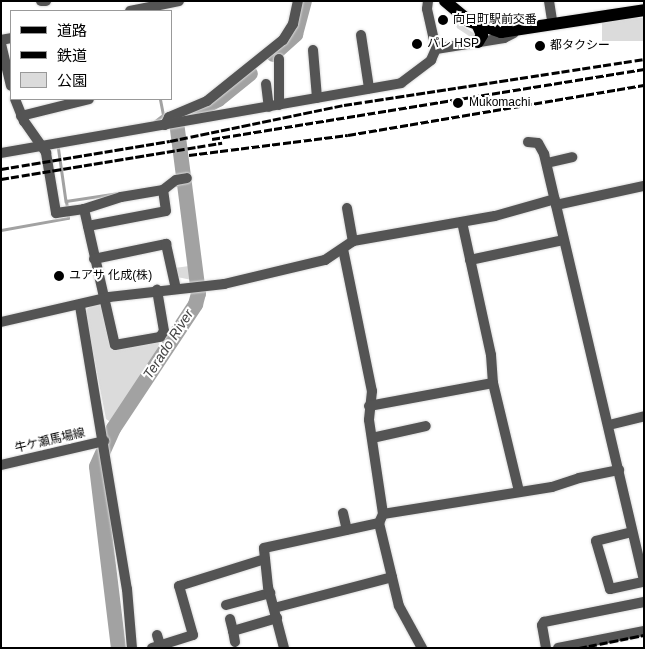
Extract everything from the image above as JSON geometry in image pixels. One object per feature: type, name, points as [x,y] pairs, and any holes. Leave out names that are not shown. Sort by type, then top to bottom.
[{"type":"main road","points":[[445,1],[478,26],[501,32],[515,32],[644,10]]},
{"type":"main road","points":[[478,26],[482,35],[478,42]]},
{"type":"street","points":[[41,1],[46,1]]},
{"type":"street","points":[[135,10],[178,1]]},
{"type":"street","points":[[173,123],[169,117],[207,101],[283,40],[293,24],[298,1]]},
{"type":"street","points":[[1,153],[401,84],[431,60],[436,49],[427,9],[428,1]]},
{"type":"street","points":[[549,1],[553,25]]},
{"type":"street","points":[[436,49],[504,38],[515,32]]},
{"type":"street","points":[[361,35],[370,88]]},
{"type":"street","points":[[1,44],[10,82]]},
{"type":"street","points":[[313,50],[317,98]]},
{"type":"street","points":[[274,106],[279,59]]},
{"type":"street","points":[[266,84],[274,106]]},
{"type":"street","points":[[15,100],[21,116],[46,153],[56,213],[84,209],[121,197],[163,190],[182,179]]},
{"type":"street","points":[[21,116],[85,100]]},
{"type":"street","points":[[528,142],[542,146],[547,163],[563,240],[609,425],[644,581],[610,589],[596,541],[632,532]]},
{"type":"street","points":[[547,163],[572,157]]},
{"type":"street","points":[[1,322],[80,306],[103,299],[157,290],[198,287],[325,260],[353,241],[462,222],[555,202],[644,186]]},
{"type":"street","points":[[88,226],[166,211],[163,190]]},
{"type":"street","points":[[347,208],[353,241]]},
{"type":"street","points":[[84,209],[115,345],[160,337],[164,331],[157,290]]},
{"type":"street","points":[[462,222],[491,355],[493,383],[519,491]]},
{"type":"street","points":[[470,260],[563,240]]},
{"type":"street","points":[[94,259],[166,244],[176,289]]},
{"type":"street","points":[[343,249],[372,391],[369,406],[372,438],[381,519],[392,577],[399,606],[422,648]]},
{"type":"street","points":[[80,306],[128,589],[132,648]]},
{"type":"street","points":[[369,406],[493,383]]},
{"type":"street","points":[[609,425],[644,416]]},
{"type":"street","points":[[372,438],[426,426]]},
{"type":"street","name":"牛ケ瀬馬場線","points":[[1,465],[104,440]]},
{"type":"street","points":[[284,648],[270,593],[264,548],[347,530],[381,519],[519,491],[552,487],[579,478],[619,470]]},
{"type":"street","points":[[343,513],[347,530]]},
{"type":"street","points":[[156,643],[183,644],[193,636],[179,586],[265,559]]},
{"type":"street","points":[[274,608],[392,577]]},
{"type":"street","points":[[226,604],[270,593]]},
{"type":"street","points":[[546,648],[542,625],[544,622],[644,602]]},
{"type":"street","points":[[233,631],[277,618]]},
{"type":"street","points":[[230,619],[235,642]]},
{"type":"street","points":[[558,648],[644,631]]},
{"type":"green space","points":[[602,18],[644,18],[644,41],[602,41]]},
{"type":"green space","points":[[455,21],[476,36],[472,38],[457,28]]},
{"type":"green space","points":[[189,266],[192,280],[177,277],[175,268]]},
{"type":"green space","points":[[98,304],[102,307],[112,350],[158,341],[160,347],[112,423],[106,419],[85,312],[89,307]]},
{"type":"waterway","name":"Terado River","points":[[273,54],[295,34],[304,1]]},
{"type":"waterway","name":"Terado River","points":[[118,648],[96,466],[113,428],[195,304],[198,293],[176,121],[218,99],[250,73]]},
{"type":"waterway","points":[[154,122],[163,115],[160,100]]},
{"type":"waterway","points":[[58,145],[66,201]]},
{"type":"waterway","points":[[173,186],[182,186]]},
{"type":"waterway","points":[[67,208],[66,201],[118,193]]},
{"type":"waterway","points":[[1,230],[68,218],[68,213]]},
{"type":"railway","points":[[1,169],[170,141],[344,105],[644,59]]},
{"type":"railway","points":[[212,139],[644,69]]},
{"type":"railway","points":[[189,155],[348,135],[644,85]]},
{"type":"railway","points":[[1,179],[222,143]]},
{"type":"railway","points":[[579,648],[644,635]]},
{"type":"place","name":"向日町駅前交番","points":[[443,20]]},
{"type":"place","name":"パレ HSP","points":[[417,44]]},
{"type":"place","name":"都タクシー","points":[[540,46]]},
{"type":"place","name":"Mukomachi","points":[[458,103]]},
{"type":"place","name":"ユアサ 化成(株)","points":[[59,276]]}]
